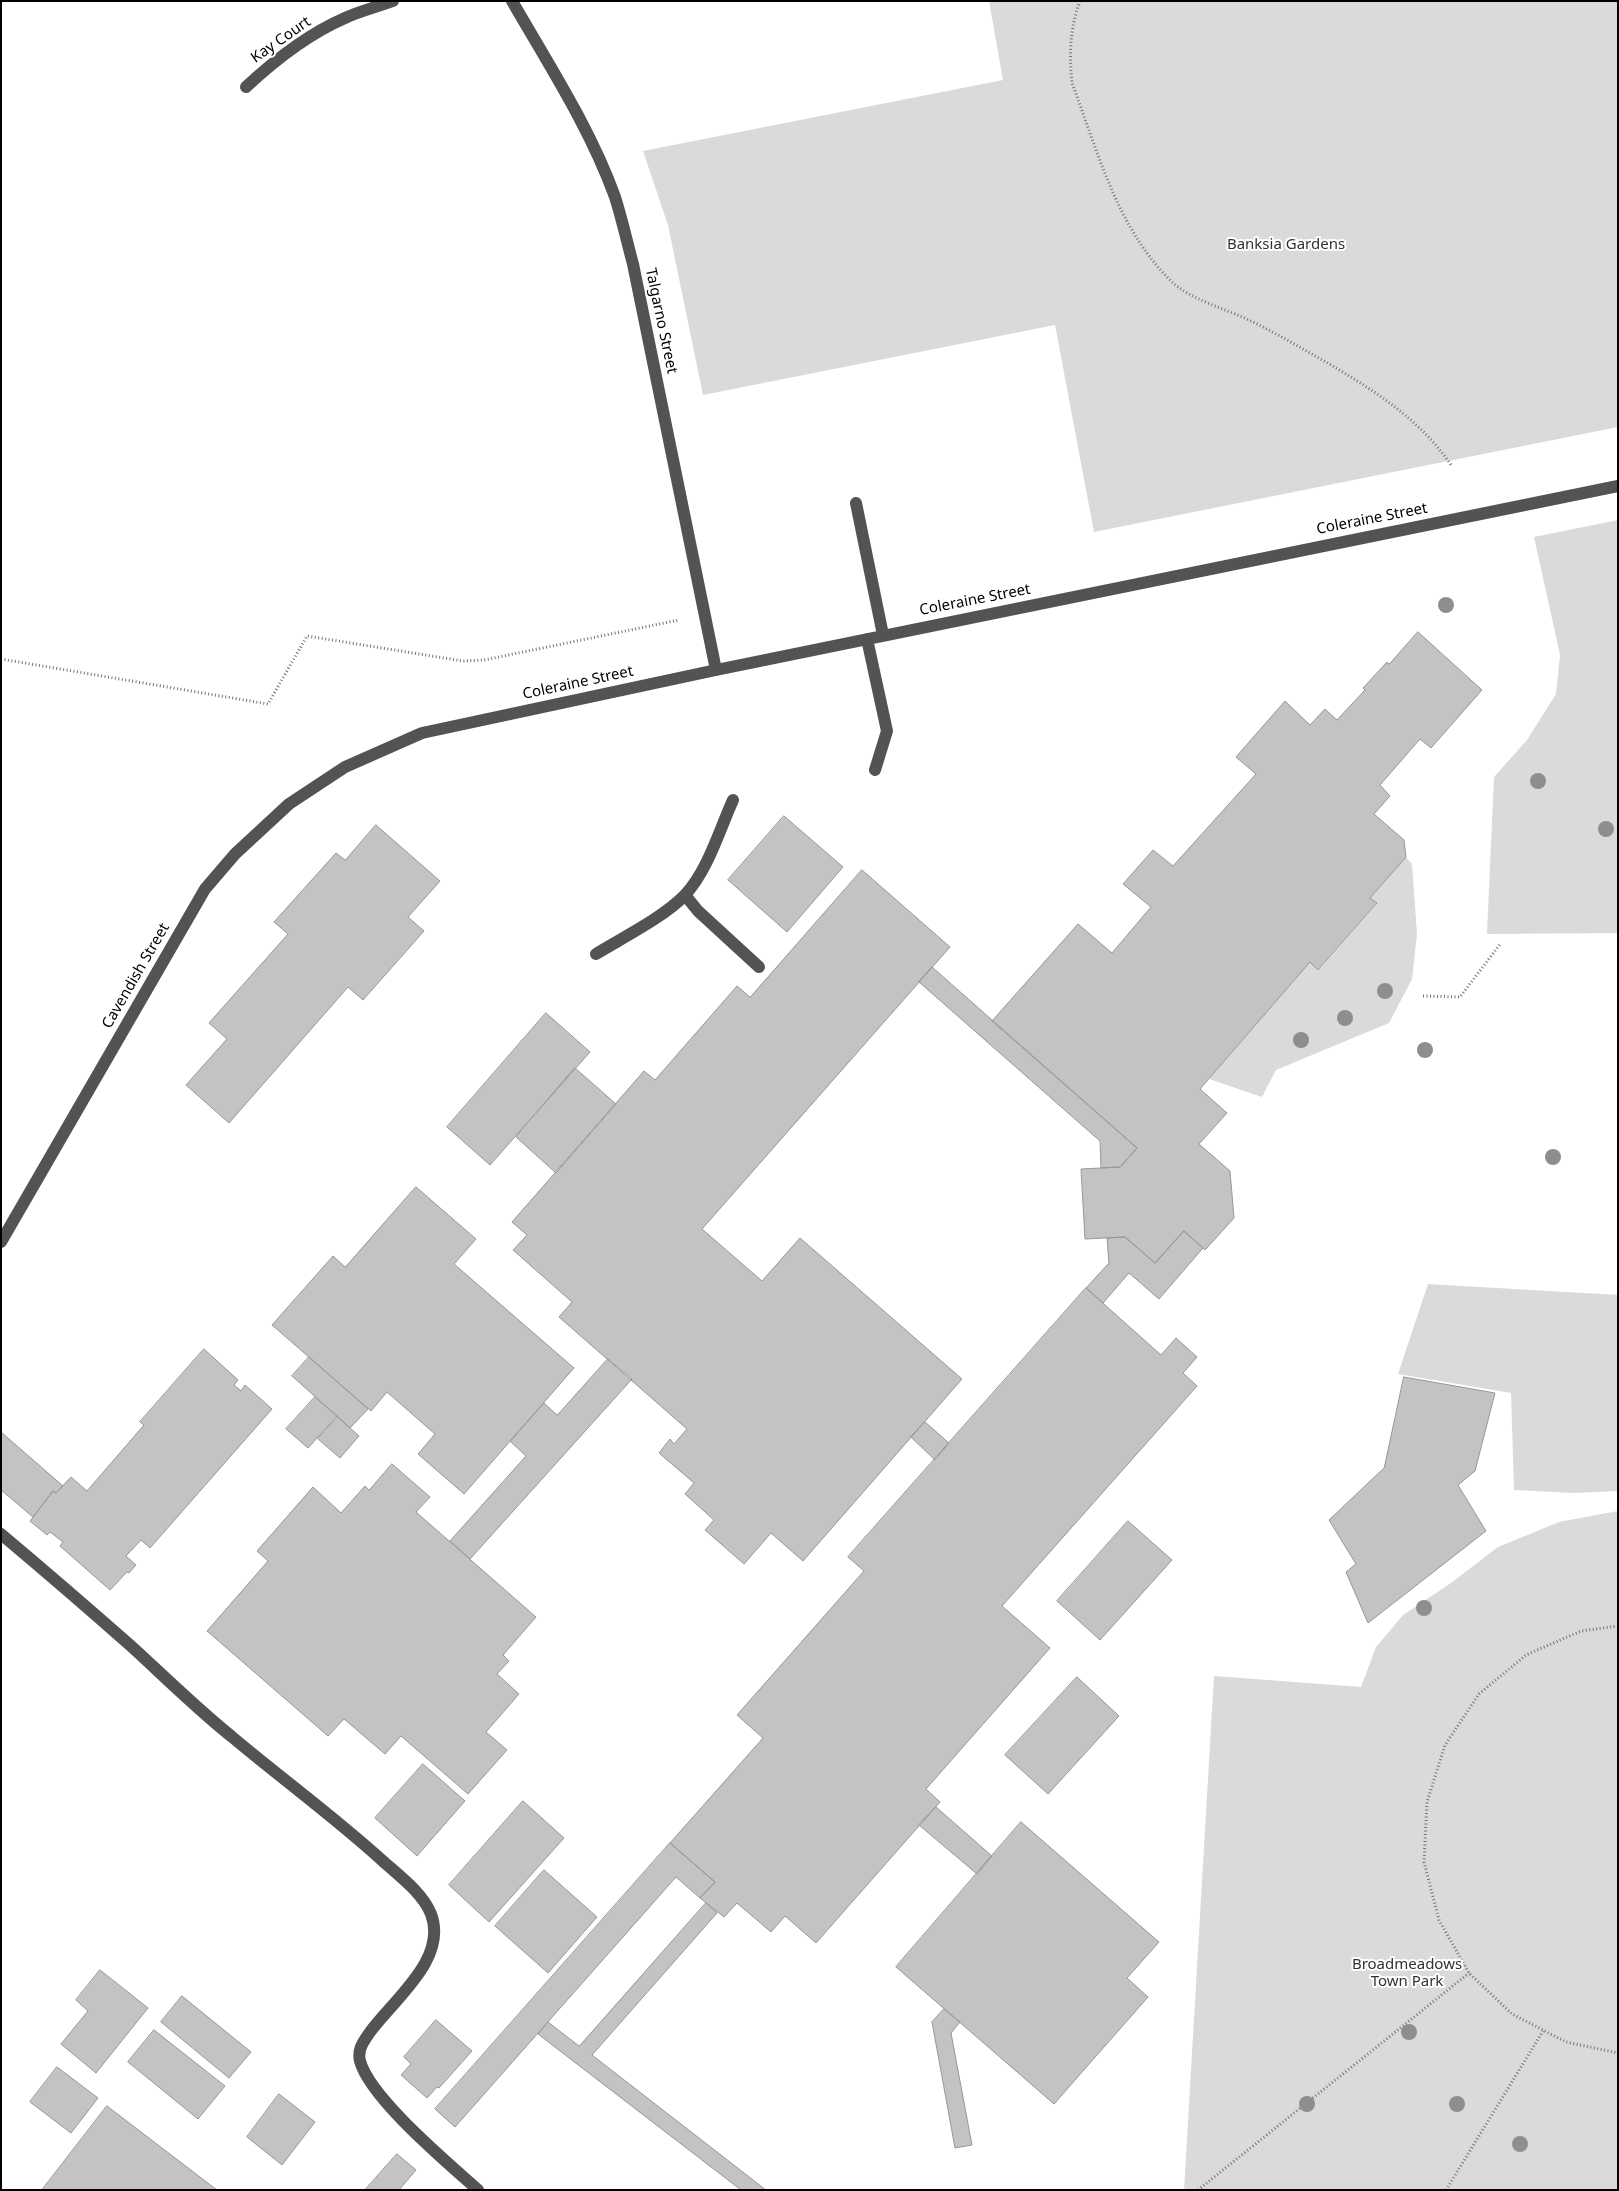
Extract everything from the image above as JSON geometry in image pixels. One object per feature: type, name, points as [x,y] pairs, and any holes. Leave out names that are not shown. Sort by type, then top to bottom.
[{"type":"street","name":"Kay Court","points":[[246,87],[272,63],[303,41],[345,18],[393,1]]},
{"type":"street","name":"Talgarno Street","points":[[512,1],[571,101],[595,150],[615,198],[633,264],[716,670]]},
{"type":"street","name":"Coleraine Street","points":[[345,767],[422,733],[882,635],[1618,486]]},
{"type":"street","points":[[856,503],[882,635]]},
{"type":"street","points":[[867,639],[887,731],[875,770]]},
{"type":"street","name":"Cavendish Street","points":[[1,1242],[205,889],[234,854],[288,804],[345,767]]},
{"type":"street","points":[[596,954],[685,895],[703,868],[733,800]]},
{"type":"street","points":[[685,895],[698,911],[759,967]]},
{"type":"street","points":[[1,1534],[101,1620],[229,1735],[360,1841],[424,1901],[431,1915],[435,1933],[433,1948],[425,1966],[360,2045],[359,2059],[365,2072],[389,2105],[478,2190]]},
{"type":"path","points":[[1080,1],[1070,38],[1072,83],[1114,197],[1129,226],[1155,264],[1173,283],[1194,296],[1272,331],[1387,400],[1418,425],[1439,447],[1451,464]]},
{"type":"path","points":[[1,659],[268,704],[307,636],[463,660],[477,660],[705,614]]},
{"type":"path","points":[[1423,996],[1460,997],[1501,943]]},
{"type":"path","points":[[1618,1626],[1581,1631],[1526,1656],[1479,1694],[1446,1745],[1427,1802],[1424,1862],[1439,1920],[1469,1972],[1512,2014],[1543,2031],[1566,2042],[1618,2053]]},
{"type":"path","points":[[1198,2190],[1469,1972]]},
{"type":"path","points":[[1446,2190],[1543,2031]]},
{"type":"green space","name":"Banksia Gardens","points":[[989,1],[1618,1],[1618,427],[1094,532],[1055,325],[703,395],[668,225],[643,151],[1003,80]]},
{"type":"green space","points":[[1618,520],[1618,933],[1487,934],[1494,777],[1527,740],[1556,694],[1560,655],[1534,537]]},
{"type":"green space","points":[[1406,857],[1412,864],[1417,934],[1412,979],[1389,1023],[1276,1070],[1262,1097],[1209,1079],[1310,962],[1319,970],[1377,904],[1370,898]]},
{"type":"green space","points":[[1428,1284],[1618,1295],[1618,1491],[1574,1493],[1514,1490],[1511,1393],[1398,1374]]},
{"type":"green space","name":"Broadmeadows Town Park","points":[[1618,1511],[1618,2190],[1184,2190],[1214,1676],[1361,1687],[1376,1647],[1403,1615],[1451,1583],[1498,1547],[1559,1522]]},
{"type":"building","points":[[1418,632],[1482,690],[1431,748],[1420,739],[1380,785],[1390,796],[1374,814],[1404,840],[1406,857],[1370,898],[1377,903],[1318,970],[1310,962],[1200,1089],[1227,1113],[1199,1144],[1230,1171],[1234,1218],[1205,1250],[1184,1231],[1155,1263],[1125,1237],[1085,1239],[1081,1169],[1120,1167],[1137,1148],[992,1021],[1078,924],[1112,953],[1151,907],[1123,884],[1153,850],[1173,866],[1256,774],[1236,757],[1285,701],[1310,725],[1325,709],[1337,720],[1365,690],[1363,688],[1387,662],[1389,664]]},
{"type":"building","points":[[784,816],[843,867],[787,932],[728,880]]},
{"type":"building","points":[[376,825],[440,881],[408,917],[424,931],[363,1000],[348,987],[229,1123],[186,1085],[227,1039],[209,1023],[288,934],[274,922],[336,853],[345,860]]},
{"type":"building","points":[[862,870],[950,947],[702,1229],[762,1281],[800,1238],[962,1379],[803,1561],[771,1533],[744,1564],[705,1530],[714,1520],[685,1494],[694,1483],[659,1453],[670,1439],[674,1444],[687,1429],[559,1317],[572,1302],[513,1250],[527,1235],[512,1222],[644,1071],[655,1080],[737,986],[750,997]]},
{"type":"building","points":[[932,967],[1137,1148],[1120,1167],[1101,1168],[1100,1141],[919,982]]},
{"type":"building","points":[[546,1013],[590,1052],[490,1165],[447,1127]]},
{"type":"building","points":[[575,1068],[616,1104],[556,1173],[516,1137]]},
{"type":"building","points":[[416,1187],[476,1239],[454,1264],[574,1368],[464,1494],[418,1454],[435,1434],[387,1392],[371,1411],[272,1325],[333,1256],[345,1267]]},
{"type":"building","points":[[1184,1231],[1203,1248],[1159,1299],[1129,1273],[1103,1303],[1086,1288],[1109,1263],[1107,1238],[1125,1237],[1155,1263]]},
{"type":"building","points":[[1086,1288],[1161,1355],[1176,1338],[1197,1357],[1183,1373],[1197,1386],[1002,1606],[1050,1648],[926,1789],[940,1802],[816,1943],[785,1916],[771,1932],[737,1903],[724,1917],[700,1898],[715,1882],[670,1843],[763,1738],[737,1715],[864,1571],[848,1557]]},
{"type":"building","points":[[204,1349],[238,1380],[234,1385],[241,1391],[245,1385],[272,1409],[150,1548],[141,1540],[126,1556],[136,1565],[110,1590],[60,1546],[63,1542],[50,1532],[47,1535],[30,1521],[53,1491],[56,1493],[71,1477],[87,1491],[144,1425],[140,1422]]},
{"type":"building","points":[[309,1357],[368,1409],[350,1428],[292,1376]]},
{"type":"building","points":[[608,1359],[632,1379],[470,1559],[450,1541],[526,1456],[510,1441],[544,1403],[557,1415]]},
{"type":"building","points":[[1404,1377],[1495,1393],[1475,1471],[1458,1485],[1486,1531],[1368,1623],[1346,1572],[1356,1564],[1329,1520],[1384,1468]]},
{"type":"building","points":[[315,1397],[337,1416],[308,1448],[286,1429]]},
{"type":"building","points":[[338,1417],[359,1436],[340,1458],[318,1439]]},
{"type":"building","points":[[925,1422],[949,1443],[935,1460],[911,1437]]},
{"type":"building","points":[[1,1432],[63,1486],[56,1493],[53,1491],[33,1517],[1,1490]]},
{"type":"building","points":[[392,1464],[430,1497],[416,1512],[536,1617],[503,1655],[509,1661],[497,1674],[519,1694],[486,1732],[507,1750],[468,1794],[401,1736],[385,1754],[344,1719],[328,1736],[207,1631],[268,1561],[257,1551],[313,1487],[341,1513],[365,1486],[369,1490]]},
{"type":"building","points":[[1128,1521],[1172,1560],[1100,1640],[1057,1601]]},
{"type":"building","points":[[1077,1677],[1119,1716],[1048,1794],[1005,1755]]},
{"type":"building","points":[[423,1764],[465,1801],[417,1856],[375,1818]]},
{"type":"building","points":[[523,1801],[564,1838],[489,1922],[449,1885]]},
{"type":"building","points":[[936,1807],[992,1856],[977,1874],[919,1825]]},
{"type":"building","points":[[1021,1822],[1159,1942],[1127,1978],[1148,1997],[1054,2104],[896,1967]]},
{"type":"building","points":[[670,1843],[715,1882],[700,1898],[676,1877],[455,2127],[435,2109]]},
{"type":"building","points":[[544,1870],[597,1917],[548,1973],[495,1926]]},
{"type":"building","points":[[706,1903],[717,1913],[592,2055],[766,2190],[741,2190],[538,2034],[548,2022],[579,2046]]},
{"type":"building","points":[[100,1970],[148,2008],[96,2073],[61,2044],[88,2011],[76,2000]]},
{"type":"building","points":[[182,1996],[251,2052],[229,2078],[161,2022]]},
{"type":"building","points":[[944,2009],[960,2022],[951,2033],[972,2145],[955,2148],[932,2022]]},
{"type":"building","points":[[436,2020],[472,2051],[439,2088],[437,2087],[427,2098],[401,2075],[411,2064],[404,2057]]},
{"type":"building","points":[[154,2030],[225,2086],[198,2119],[128,2062]]},
{"type":"building","points":[[57,2067],[98,2098],[71,2133],[30,2102]]},
{"type":"building","points":[[279,2094],[315,2122],[282,2165],[247,2137]]},
{"type":"building","points":[[107,2106],[217,2190],[42,2190]]},
{"type":"building","points":[[397,2154],[416,2170],[399,2190],[365,2190]]}]
